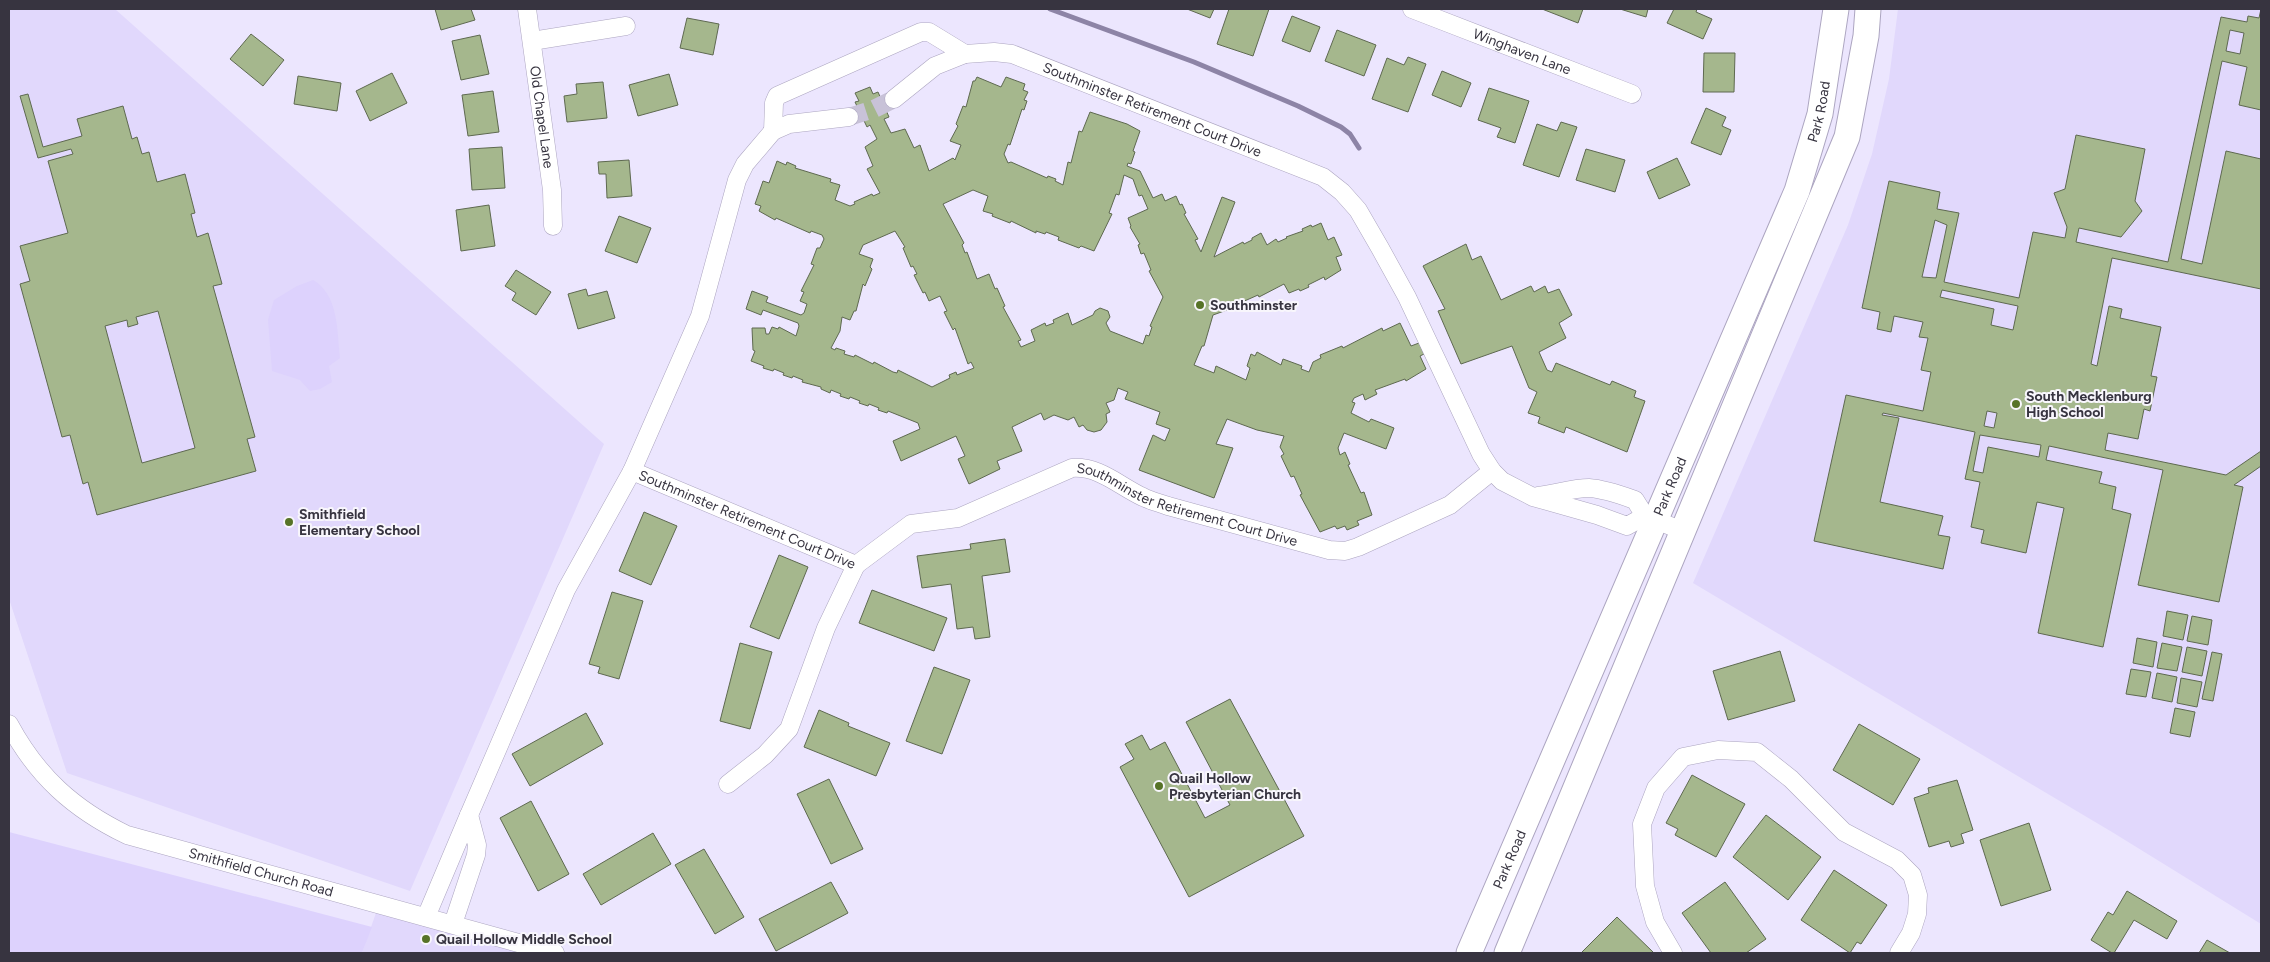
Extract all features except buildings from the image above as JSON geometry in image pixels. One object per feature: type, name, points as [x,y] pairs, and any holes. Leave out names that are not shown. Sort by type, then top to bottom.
[{"type":"main road","name":"Park Road","points":[[1469,953],[1651,518],[1797,191],[1820,114],[1836,9]]},
{"type":"main road","name":"Park Road","points":[[1508,953],[1847,137],[1867,31],[1868,9]]},
{"type":"street","name":"Old Chapel Lane","points":[[527,9],[552,190],[553,226]]},
{"type":"street","name":"Winghaven Lane","points":[[1412,9],[1632,94]]},
{"type":"street","points":[[532,41],[626,26]]},
{"type":"street","points":[[849,117],[789,124],[773,131],[774,103],[777,96],[922,32],[929,32],[965,54]]},
{"type":"street","name":"Southminster Retirement Court Drive","points":[[894,100],[935,66],[965,54],[994,52],[1012,54],[1323,177],[1342,192],[1358,210],[1408,297],[1481,454],[1492,471],[1502,481],[1533,497],[1597,515],[1627,526],[1651,518]]},
{"type":"street","name":"Southminster Retirement Court Drive","points":[[426,918],[566,590],[632,471],[700,316],[737,180],[745,164],[773,131]]},
{"type":"street","name":"Southminster Retirement Court Drive","points":[[632,471],[856,565],[910,524],[958,518],[1072,468],[1084,467],[1094,470],[1143,497],[1168,506],[1329,550],[1345,551],[1358,547],[1450,505],[1492,471]]},
{"type":"street","points":[[1533,497],[1591,488],[1635,500],[1651,518],[1683,531]]},
{"type":"street","points":[[728,784],[766,755],[788,729],[826,628],[856,565]]},
{"type":"street","name":"Smithfield Church Road","points":[[9,724],[26,753],[52,784],[97,821],[127,835],[555,953]]},
{"type":"street","points":[[1673,953],[1654,922],[1645,886],[1642,824],[1656,788],[1683,757],[1718,750],[1757,752],[1791,779],[1844,832],[1897,860],[1912,875],[1918,895],[1917,914],[1910,933],[1899,953]]},
{"type":"street","points":[[453,924],[476,855],[477,845],[469,815]]},
{"type":"shaded area","name":"Smithfield Elementary School","points":[[9,9],[115,9],[604,444],[410,891],[67,773],[9,599]]},
{"type":"shaded area","name":"South Mecklenburg High School","points":[[1898,9],[2261,9],[2261,924],[2112,832],[1693,583],[1848,225],[1872,154],[1889,79]]},
{"type":"shaded area","points":[[313,280],[322,287],[332,304],[337,325],[340,358],[329,366],[332,382],[320,389],[310,391],[300,380],[272,371],[268,320],[274,300],[297,286]]},
{"type":"shaded area","points":[[9,832],[372,927],[362,953],[9,953]]},
{"type":"shaded area","name":"Quail Hollow Middle School","points":[[377,910],[537,953],[362,953]]},
{"type":"waterway","points":[[1050,9],[1194,62],[1298,106],[1341,127],[1350,134],[1359,148]]},
{"type":"tunnel","points":[[849,117],[874,109],[894,99]]},
{"type":"place","name":"Southminster","points":[[1200,305]]},
{"type":"place","name":"South Mecklenburg High School","points":[[2016,404]]},
{"type":"place","name":"Smithfield Elementary School","points":[[289,522]]},
{"type":"place","name":"Quail Hollow Presbyterian Church","points":[[1159,786]]},
{"type":"place","name":"Quail Hollow Middle School","points":[[426,939]]}]
